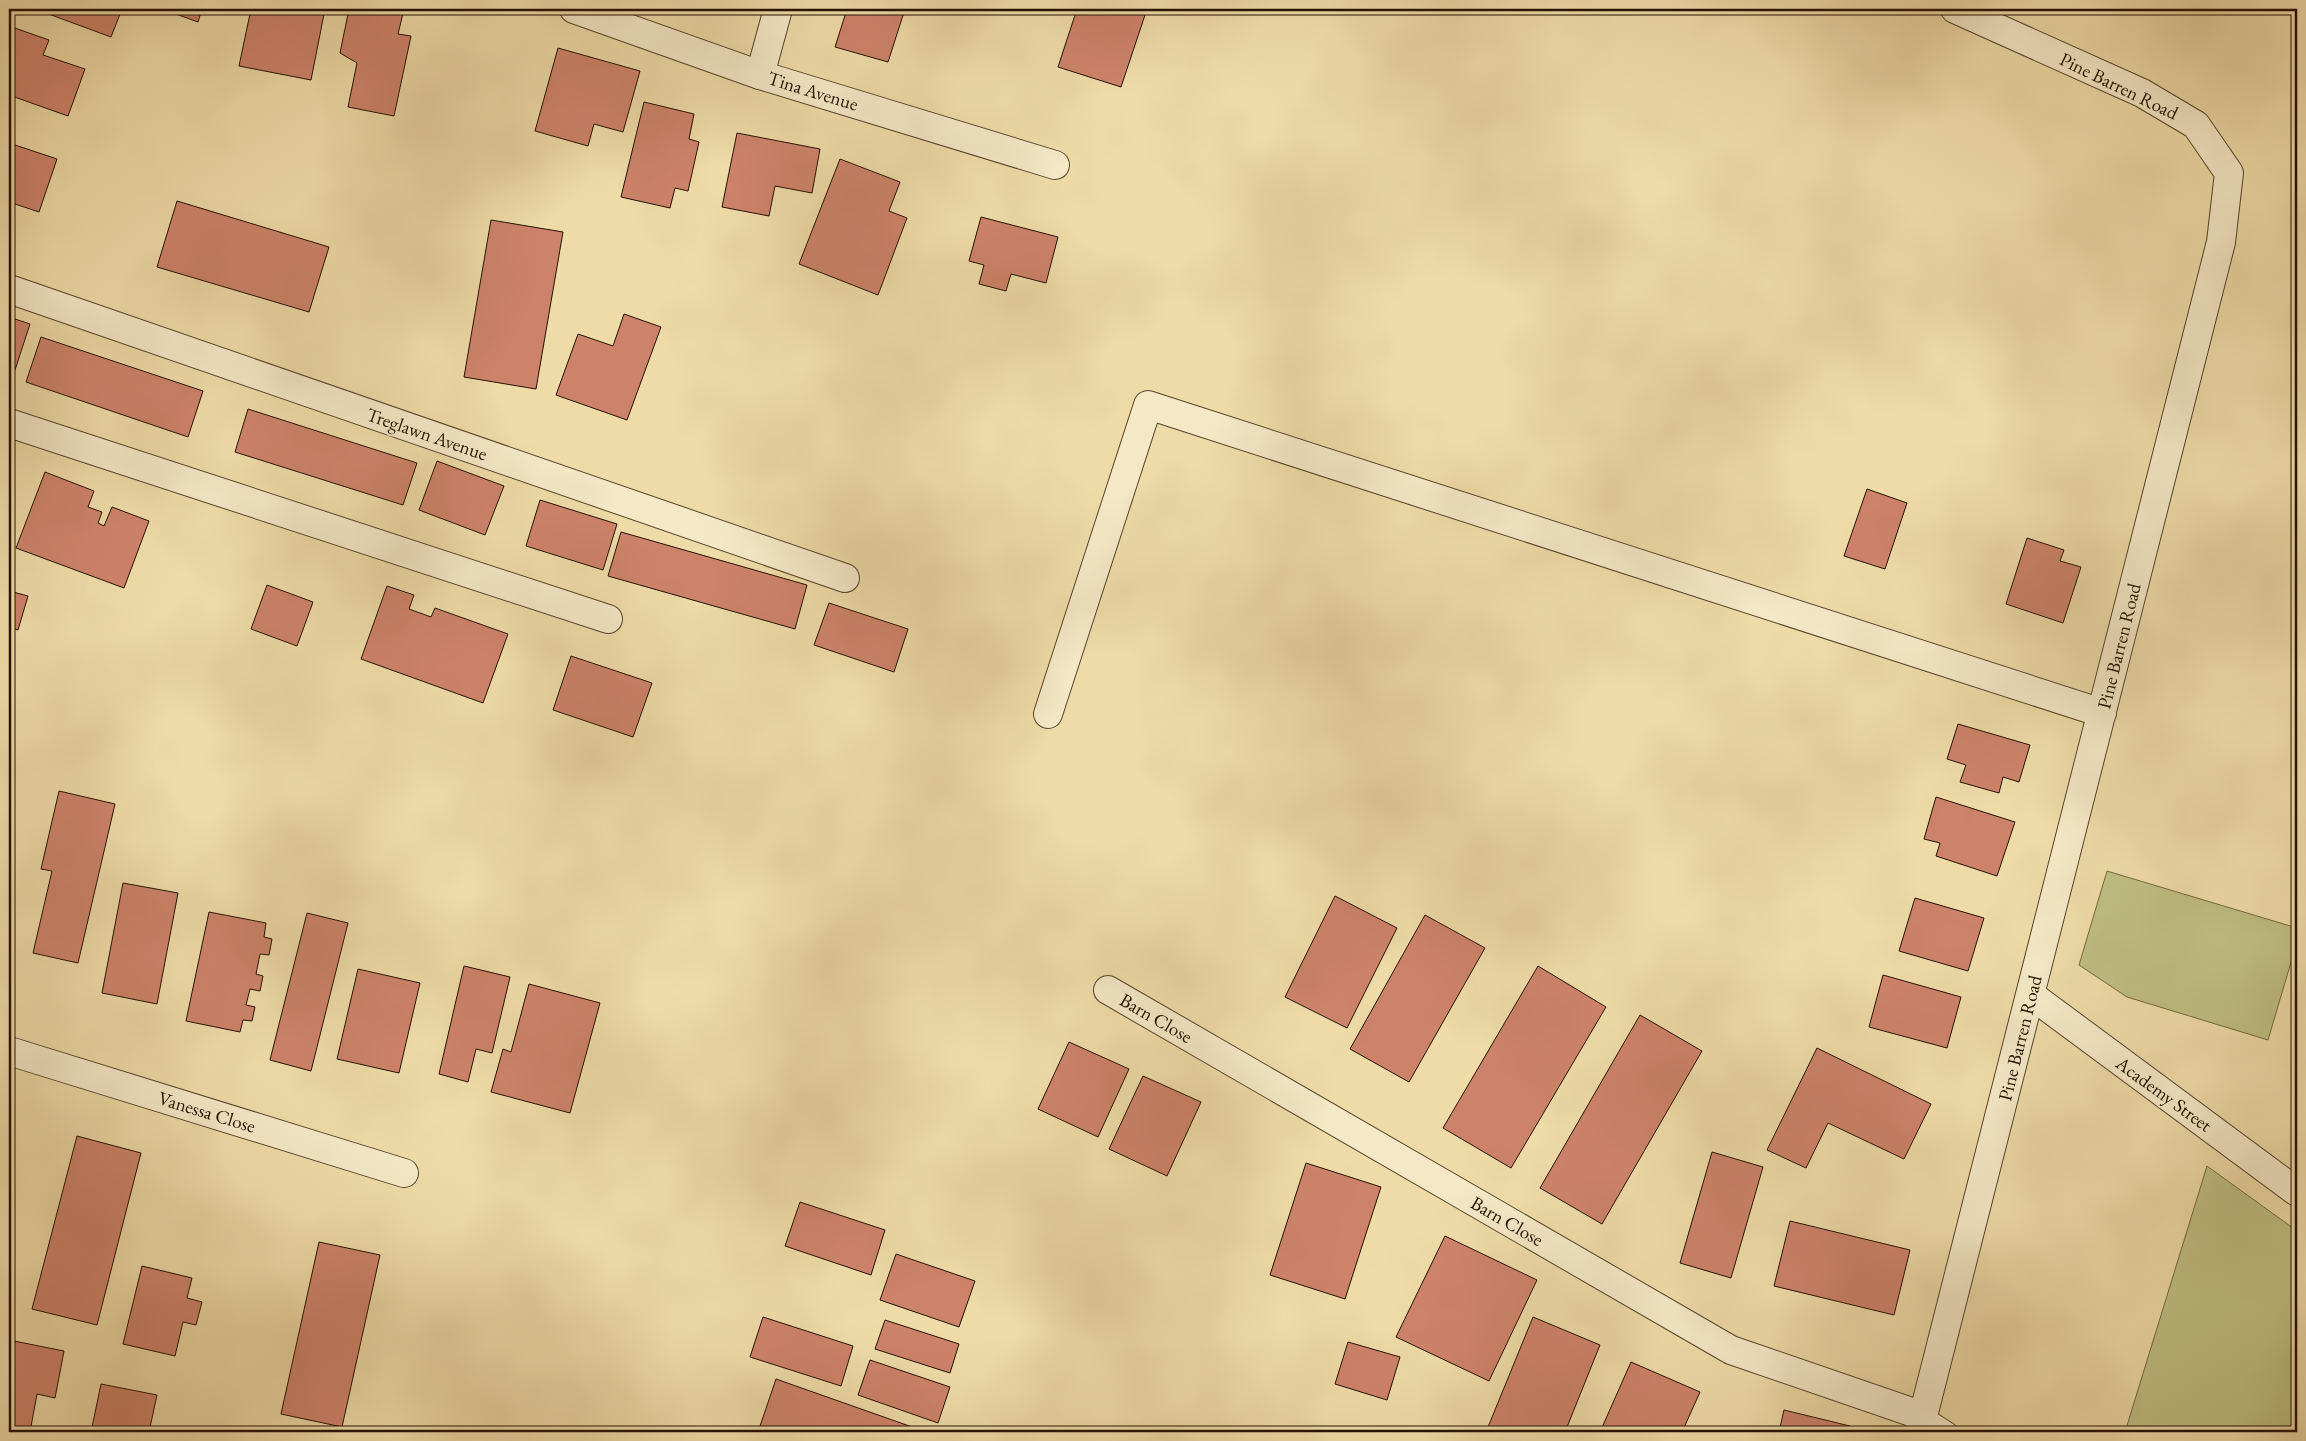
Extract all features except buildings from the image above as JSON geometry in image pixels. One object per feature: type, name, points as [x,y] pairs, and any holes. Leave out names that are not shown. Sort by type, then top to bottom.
[{"type":"street","name":"Tina Avenue","points":[[574,9],[760,75],[1056,166]]},
{"type":"street","points":[[760,75],[778,9]]},
{"type":"street","name":"Pine Barren Road","points":[[1921,1424],[2221,242],[2229,173],[2196,125],[2142,93],[1955,9]]},
{"type":"street","name":"Treglawn Avenue","points":[[9,289],[845,578]]},
{"type":"street","points":[[1048,714],[1148,405],[2102,713]]},
{"type":"street","points":[[9,423],[608,618]]},
{"type":"street","name":"Barn Close","points":[[1108,990],[1731,1350],[1921,1424]]},
{"type":"street","name":"Academy Street","points":[[2031,995],[2297,1192]]},
{"type":"street","name":"Vanessa Close","points":[[9,1051],[404,1173]]},
{"type":"lane","points":[[1921,1424],[1948,1432]]},
{"type":"shaded area","points":[[2107,871],[2297,928],[2297,942],[2268,1040],[2127,997],[2079,965]]},
{"type":"shaded area","points":[[2207,1166],[2297,1231],[2297,1432],[2125,1432]]}]
